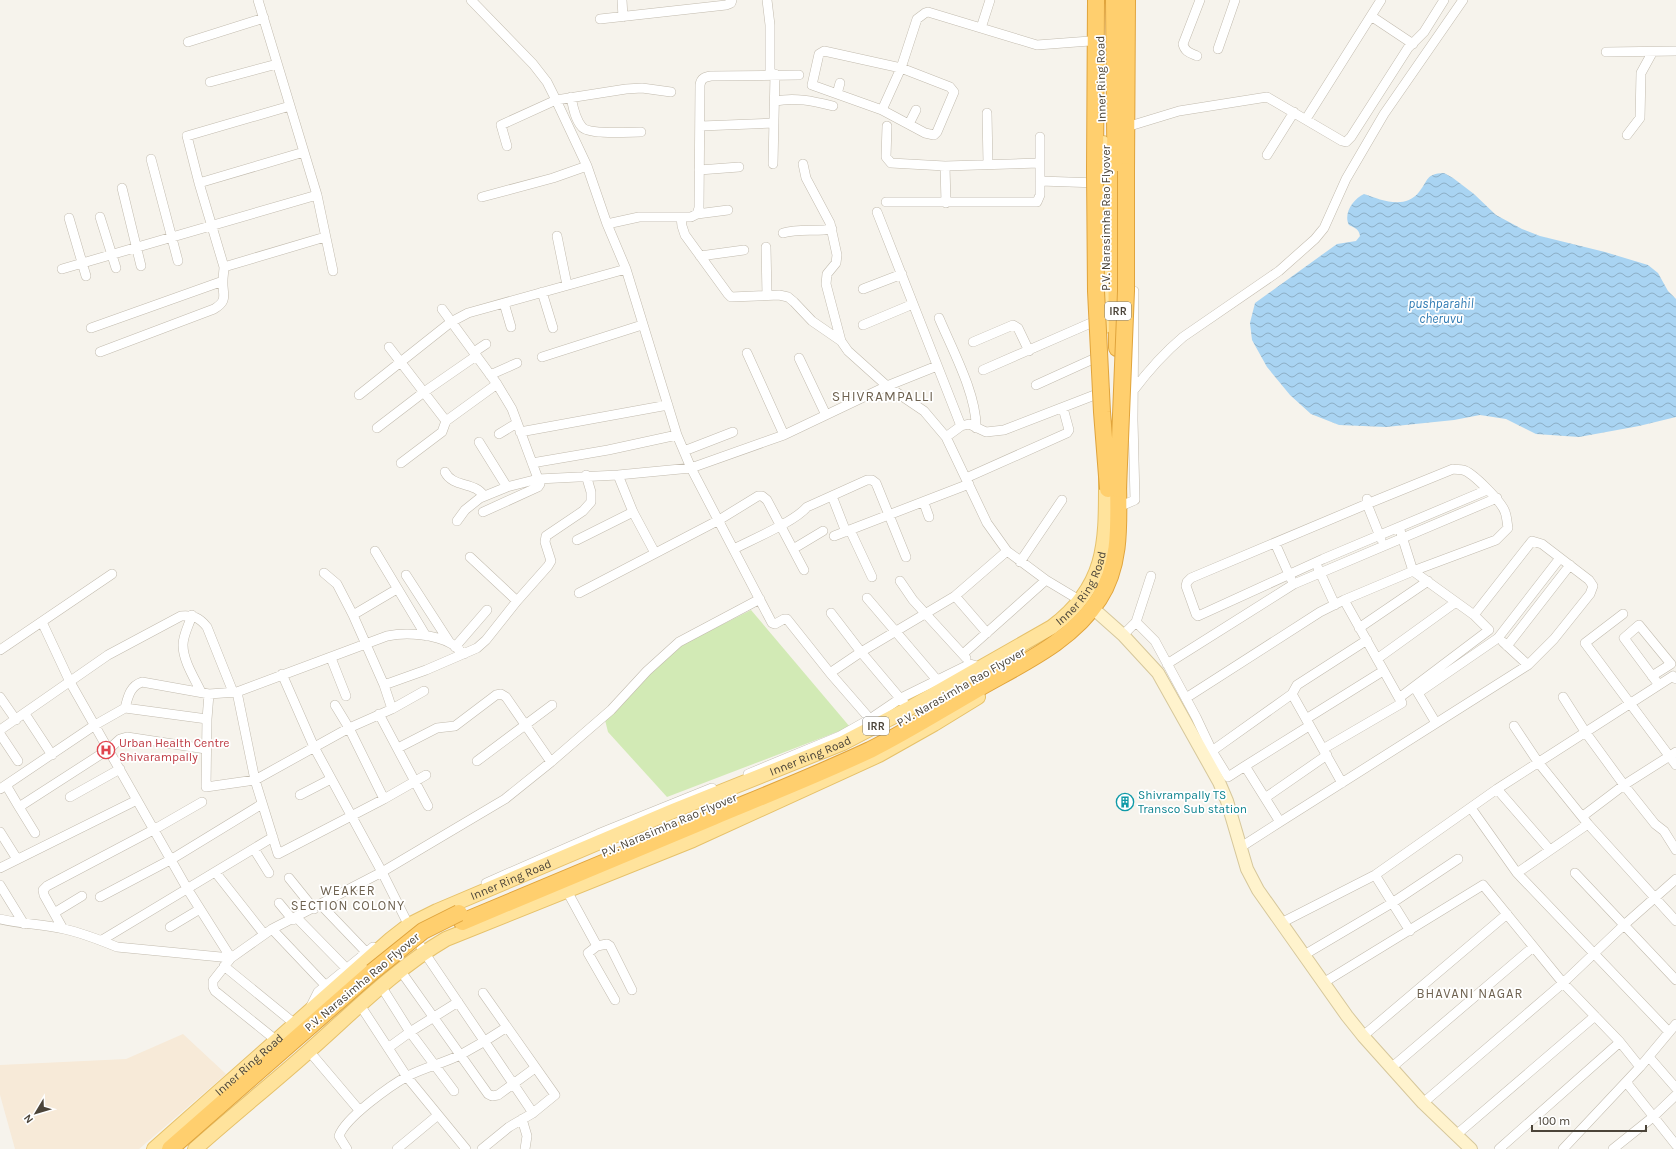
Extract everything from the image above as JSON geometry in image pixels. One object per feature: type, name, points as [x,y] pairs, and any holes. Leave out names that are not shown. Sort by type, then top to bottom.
[{"type":"highway","points":[[1096,0],[1101,182],[1096,298],[1102,412],[1113,489]]},
{"type":"highway","name":"P.V. Narasimha Rao Flyover","points":[[184,1149],[395,964],[429,939],[462,922],[795,783],[871,749],[1043,651],[1081,621],[1099,599],[1105,588],[1114,562],[1117,546],[1113,489],[1104,0]]},
{"type":"highway","name":"P.V. Narasimha Rao Flyover","points":[[170,1149],[372,972],[423,931],[459,913],[805,768],[860,743],[1038,643],[1075,614],[1083,605],[1101,573],[1108,544],[1113,489],[1114,0]]},
{"type":"highway","points":[[1113,489],[1126,312],[1130,178],[1126,0]]},
{"type":"main road","name":"Inner Ring Road","points":[[154,1149],[277,1041],[407,923],[659,817],[843,743],[905,704],[975,666],[1026,644],[1052,627],[1072,611],[1081,601],[1097,571],[1106,532],[1106,391],[1101,182],[1099,0]]},
{"type":"main road","name":"Inner Ring Road","points":[[195,1149],[309,1051],[381,986],[424,952],[446,940],[693,840],[879,755],[961,708],[1063,642],[1085,624],[1095,613],[1109,590],[1118,564],[1122,539],[1101,182],[1118,0]]},
{"type":"street","points":[[258,0],[317,195],[325,237],[334,271]]},
{"type":"street","points":[[471,0],[533,64],[547,82],[556,100],[587,166],[607,224],[626,269],[677,435],[691,468],[773,624],[784,618],[787,619],[830,673],[870,719]]},
{"type":"street","points":[[622,0],[623,17]]},
{"type":"street","points":[[600,19],[726,5],[731,3],[732,0]]},
{"type":"street","points":[[768,0],[775,101],[773,164]]},
{"type":"street","points":[[981,28],[990,0]]},
{"type":"street","name":"Inner Ring Road","points":[[1089,0],[1090,41],[1101,182]]},
{"type":"street","points":[[1121,506],[1135,500],[1130,178],[1133,125],[1133,0]]},
{"type":"street","points":[[1197,56],[1188,52],[1184,48],[1183,44],[1200,0]]},
{"type":"street","points":[[1218,49],[1235,0]]},
{"type":"street","points":[[1306,119],[1381,0]]},
{"type":"street","points":[[1133,125],[1179,111],[1233,104],[1267,97],[1346,142],[1349,140],[1408,48],[1424,32],[1444,0]]},
{"type":"street","points":[[1133,391],[1154,364],[1183,337],[1280,270],[1315,239],[1324,228],[1346,179],[1384,114],[1463,0]]},
{"type":"street","points":[[882,110],[905,61],[917,18],[925,12],[938,14],[1037,45],[1090,41]]},
{"type":"street","points":[[1371,16],[1413,44]]},
{"type":"street","points":[[188,42],[264,18]]},
{"type":"street","points":[[824,51],[901,68],[950,88],[954,92],[937,132],[934,135],[925,133],[882,110],[838,94],[812,85],[819,54],[821,52],[824,51]]},
{"type":"street","points":[[1606,52],[1676,51]]},
{"type":"street","points":[[1627,135],[1640,118],[1641,73],[1652,52]]},
{"type":"street","points":[[210,82],[277,64]]},
{"type":"street","points":[[697,214],[699,208],[701,126],[700,85],[702,79],[711,76],[772,74],[799,75]]},
{"type":"street","points":[[838,94],[840,83]]},
{"type":"street","points":[[507,146],[501,125],[556,100],[642,88],[671,92]]},
{"type":"street","points":[[570,97],[577,119],[583,128],[591,131],[641,132]]},
{"type":"street","points":[[775,101],[786,99],[803,99],[833,106]]},
{"type":"street","points":[[100,352],[214,310],[220,306],[224,300],[224,267],[199,183],[187,136],[290,106]]},
{"type":"street","points":[[909,124],[916,110]]},
{"type":"street","points":[[1267,155],[1294,112]]},
{"type":"street","points":[[987,113],[988,164]]},
{"type":"street","points":[[701,126],[774,123]]},
{"type":"street","points":[[887,126],[886,157],[891,163],[945,166],[1039,163]]},
{"type":"street","points":[[886,202],[1034,202],[1039,199],[1040,136]]},
{"type":"street","points":[[199,183],[304,152]]},
{"type":"street","points":[[150,159],[178,261]]},
{"type":"street","points":[[803,164],[806,178],[825,211],[832,229],[837,255],[836,263],[827,274],[826,284],[841,342]]},
{"type":"street","points":[[482,196],[553,178],[587,166]]},
{"type":"street","points":[[945,166],[946,203]]},
{"type":"street","points":[[699,170],[739,167]]},
{"type":"street","points":[[1040,184],[1101,182],[1130,178]]},
{"type":"street","points":[[1040,184],[1101,182]]},
{"type":"street","points":[[122,188],[141,266]]},
{"type":"street","points":[[62,269],[317,195]]},
{"type":"street","points":[[607,224],[638,217],[691,218],[697,214],[728,210]]},
{"type":"street","points":[[877,212],[961,426]]},
{"type":"street","points":[[100,217],[116,268]]},
{"type":"street","points":[[681,217],[685,235],[723,289],[731,297],[767,295],[788,297],[812,322],[841,342],[848,351],[887,386],[924,411],[946,437],[988,523],[1007,551],[1046,580],[1081,601]]},
{"type":"street","points":[[69,218],[86,276]]},
{"type":"street","points":[[784,233],[832,229]]},
{"type":"street","points":[[557,236],[567,285]]},
{"type":"street","points":[[224,267],[325,237]]},
{"type":"street","points":[[766,247],[767,295]]},
{"type":"street","points":[[700,256],[744,250]]},
{"type":"street","points":[[359,395],[451,322],[468,313],[626,269]]},
{"type":"street","points":[[863,289],[902,274]]},
{"type":"street","points":[[91,328],[223,281]]},
{"type":"street","points":[[542,292],[553,328]]},
{"type":"street","points":[[504,303],[511,327]]},
{"type":"street","points":[[863,324],[913,304]]},
{"type":"street","points":[[442,309],[497,384],[512,409],[540,484],[538,487],[483,512]]},
{"type":"street","points":[[982,370],[1105,317]]},
{"type":"street","points":[[939,318],[964,377],[976,414],[976,428]]},
{"type":"street","points":[[542,357],[642,325]]},
{"type":"street","points":[[973,342],[1013,325],[1017,326],[1029,351]]},
{"type":"street","points":[[377,428],[475,354],[486,344]]},
{"type":"street","points":[[389,347],[446,421]]},
{"type":"street","points":[[747,353],[784,435]]},
{"type":"street","points":[[1036,385],[1105,354]]},
{"type":"street","points":[[799,358],[826,415]]},
{"type":"street","points":[[490,375],[517,363]]},
{"type":"street","points":[[457,521],[465,510],[484,496],[507,486],[538,479],[586,475],[618,475],[691,468],[784,435],[887,386],[937,366]]},
{"type":"street","points":[[401,463],[442,432],[446,421],[497,384]]},
{"type":"street","points":[[946,437],[961,426],[969,424],[986,432],[1004,430],[1106,391]]},
{"type":"street","points":[[500,434],[519,427],[668,405]]},
{"type":"street","points":[[834,536],[924,503],[1067,432],[1069,430],[1063,408]]},
{"type":"street","points":[[684,451],[733,432]]},
{"type":"street","points":[[532,463],[608,450],[677,435]]},
{"type":"street","points":[[479,442],[507,486]]},
{"type":"street","points":[[1186,698],[1286,634],[1344,600],[1413,570],[1496,540],[1508,528],[1505,512],[1497,498],[1488,490],[1463,470],[1453,470],[1367,504],[1191,578],[1187,582],[1186,586],[1198,616],[1379,535],[1488,490]]},
{"type":"street","points":[[445,472],[451,479],[466,486],[477,488],[484,496]]},
{"type":"street","points":[[384,685],[464,654],[477,648],[486,640],[551,561],[545,542],[546,536],[583,511],[591,502],[591,492],[586,475]]},
{"type":"street","points":[[618,475],[633,512],[655,552]]},
{"type":"street","points":[[734,550],[780,526],[802,512],[806,507],[867,480],[872,480],[876,483],[906,557]]},
{"type":"street","points":[[1384,546],[1366,501],[1368,498],[1396,486]]},
{"type":"street","points":[[579,593],[655,552],[719,520],[758,496],[762,496],[766,500],[804,570]]},
{"type":"street","points":[[832,496],[872,577]]},
{"type":"street","points":[[1167,664],[1294,584],[1497,498]]},
{"type":"street","points":[[1020,562],[1062,500]]},
{"type":"street","points":[[924,503],[929,517]]},
{"type":"street","points":[[578,540],[633,512]]},
{"type":"street","points":[[1399,527],[1413,570],[1474,615],[1488,630],[1528,665]]},
{"type":"street","points":[[792,549],[823,531]]},
{"type":"street","points":[[1241,847],[1528,665],[1554,639],[1590,594],[1593,586],[1589,580],[1542,544],[1532,541],[1474,615]]},
{"type":"street","points":[[1275,543],[1288,575],[1294,584]]},
{"type":"street","points":[[375,551],[426,636]]},
{"type":"street","points":[[830,673],[861,652],[955,596],[1007,551]]},
{"type":"street","points":[[470,557],[517,601]]},
{"type":"street","points":[[1399,698],[1498,638],[1560,558]]},
{"type":"street","points":[[1191,578],[1192,572],[1215,562]]},
{"type":"street","points":[[1316,563],[1335,605]]},
{"type":"street","points":[[1507,646],[1570,565]]},
{"type":"street","points":[[324,573],[337,584],[353,614],[368,645],[392,709]]},
{"type":"street","points":[[0,650],[112,574]]},
{"type":"street","points":[[406,575],[453,645],[464,654]]},
{"type":"street","points":[[1123,635],[1136,622],[1151,576]]},
{"type":"street","points":[[1481,597],[1498,577],[1502,578]]},
{"type":"street","points":[[963,654],[1046,580]]},
{"type":"street","points":[[1359,628],[1428,581]]},
{"type":"street","points":[[309,1012],[318,992],[346,968],[407,923],[438,904],[598,834],[840,736],[870,719],[905,704],[937,680],[975,666],[913,600],[900,582]]},
{"type":"street","points":[[353,614],[397,589]]},
{"type":"street","points":[[955,596],[987,633]]},
{"type":"street","points":[[277,1041],[215,991],[213,981],[231,958],[272,929],[295,919],[382,872],[505,799],[552,762],[611,710],[647,670],[679,642],[760,598]]},
{"type":"street","points":[[867,598],[937,680]]},
{"type":"street","points":[[1265,798],[1325,752],[1402,702],[1376,659],[1344,600]]},
{"type":"street","points":[[1376,659],[1456,602]]},
{"type":"street","points":[[453,645],[487,610]]},
{"type":"street","points":[[831,613],[861,652],[905,704]]},
{"type":"street","points":[[1095,613],[1123,635],[1135,650],[1158,673],[1212,751],[1228,777],[1383,671]]},
{"type":"street","points":[[1095,613],[1119,639],[1135,650]]},
{"type":"street","points":[[1624,614],[1585,643],[1630,703],[1673,754],[1676,765]]},
{"type":"street","points":[[192,615],[184,637],[183,647],[186,658],[205,693],[207,719],[206,787],[254,780],[349,728],[392,709],[424,691]]},
{"type":"street","points":[[0,730],[108,655],[167,622],[181,616],[192,615],[201,619],[207,627],[235,692],[254,780],[274,837],[278,854],[384,799],[426,775]]},
{"type":"street","points":[[42,622],[70,682],[155,829],[188,890],[231,958]]},
{"type":"street","points":[[1136,622],[1155,641],[1186,698],[1193,724],[1227,801],[1247,869],[1258,890],[1323,983],[1363,1036],[1423,1103],[1471,1149]]},
{"type":"street","points":[[1652,676],[1670,664],[1639,625],[1624,638],[1652,676],[1659,685]]},
{"type":"street","points":[[1416,689],[1488,630]]},
{"type":"street","points":[[125,708],[131,690],[135,684],[142,682],[205,693],[235,692],[282,674],[368,645],[387,636],[399,634],[426,636],[453,645]]},
{"type":"street","points":[[1212,751],[1292,694],[1297,685],[1367,640]]},
{"type":"street","points":[[331,658],[346,696]]},
{"type":"street","points":[[282,674],[314,747],[382,872],[407,923],[424,952],[533,1113]]},
{"type":"street","points":[[1281,924],[1375,875],[1538,762],[1586,733],[1673,676],[1676,679]]},
{"type":"street","points":[[1416,689],[1436,723]]},
{"type":"street","points":[[398,748],[438,728],[455,726],[496,695],[501,694],[506,697],[524,725],[552,762]]},
{"type":"street","points":[[1292,694],[1342,783]]},
{"type":"street","points":[[0,697],[16,720]]},
{"type":"street","points":[[1563,697],[1586,733],[1624,785],[1655,824],[1664,831],[1676,850]]},
{"type":"street","points":[[1449,715],[1456,718],[1478,703]]},
{"type":"street","points":[[335,705],[349,728],[384,799]]},
{"type":"street","points":[[476,761],[552,705]]},
{"type":"street","points":[[35,833],[19,807],[3,787],[95,725],[125,708],[207,719]]},
{"type":"street","points":[[25,714],[52,755]]},
{"type":"street","points":[[379,714],[428,806]]},
{"type":"street","points":[[1514,726],[1538,762],[1586,820],[1676,921]]},
{"type":"street","points":[[0,734],[18,761]]},
{"type":"street","points":[[19,807],[109,749],[120,740],[127,737],[206,749]]},
{"type":"street","points":[[1517,873],[1550,850],[1586,820],[1624,785],[1673,754]]},
{"type":"street","points":[[1245,766],[1280,822]]},
{"type":"street","points":[[70,797],[120,769]]},
{"type":"street","points":[[300,795],[331,779]]},
{"type":"street","points":[[1497,789],[1550,850]]},
{"type":"street","points":[[0,868],[137,800]]},
{"type":"street","points":[[64,929],[44,895],[43,890],[47,886],[155,829],[202,802]]},
{"type":"street","points":[[100,897],[172,859],[262,804]]},
{"type":"street","points":[[1471,808],[1517,873],[1669,1032]]},
{"type":"street","points":[[0,832],[17,859]]},
{"type":"street","points":[[102,940],[188,890],[274,837]]},
{"type":"street","points":[[254,849],[269,873]]},
{"type":"street","points":[[1304,954],[1392,903],[1458,859]]},
{"type":"street","points":[[216,873],[264,934]]},
{"type":"street","points":[[1574,873],[1676,980]]},
{"type":"street","points":[[1375,875],[1410,931]]},
{"type":"street","points":[[289,878],[317,907],[366,952]]},
{"type":"street","points":[[1423,1103],[1563,983],[1624,925],[1676,879]]},
{"type":"street","points":[[0,885],[24,924]]},
{"type":"street","points":[[1323,983],[1410,931],[1482,885],[1563,983],[1620,1042],[1640,1067]]},
{"type":"street","points":[[567,891],[597,946]]},
{"type":"street","points":[[54,913],[82,896]]},
{"type":"street","points":[[279,903],[346,968]]},
{"type":"street","points":[[170,927],[200,909]]},
{"type":"street","points":[[1363,1036],[1507,914]]},
{"type":"street","points":[[0,919],[24,924],[64,929],[102,940],[117,947],[231,958]]},
{"type":"street","points":[[272,929],[326,985]]},
{"type":"street","points":[[615,1000],[588,953],[597,946],[607,944],[610,946],[632,990]]},
{"type":"street","points":[[1391,1068],[1533,947]]},
{"type":"street","points":[[224,966],[295,1024]]},
{"type":"street","points":[[400,970],[488,1094],[492,1096],[498,1095],[535,1068]]},
{"type":"street","points":[[381,986],[410,1032],[454,1090]]},
{"type":"street","points":[[482,1149],[509,1127],[533,1113],[555,1095],[483,993]]},
{"type":"street","points":[[388,1048],[434,1016],[458,1002]]},
{"type":"street","points":[[360,1005],[407,1077],[466,1149]]},
{"type":"street","points":[[1456,1135],[1595,1016]]},
{"type":"street","points":[[1563,1149],[1640,1067],[1676,1024]]},
{"type":"street","points":[[347,1149],[339,1136],[342,1128],[359,1110],[407,1077],[434,1064],[460,1055],[507,1027]]},
{"type":"street","points":[[1499,1149],[1620,1042]]},
{"type":"street","points":[[309,1051],[359,1110]]},
{"type":"street","points":[[1649,1057],[1676,1088]]},
{"type":"street","points":[[1626,1082],[1676,1145]]},
{"type":"street","points":[[1613,1149],[1653,1117],[1676,1095]]},
{"type":"street","points":[[145,1149],[200,1101],[207,1096],[213,1097]]},
{"type":"street","points":[[397,1149],[438,1115]]},
{"type":"street","points":[[522,1119],[527,1136],[525,1149]]},
{"type":"shaded area","points":[[183,1034],[226,1074],[139,1149],[15,1149],[0,1095],[0,1065],[126,1059]]},
{"type":"green space","points":[[751,610],[850,727],[667,797],[608,732],[604,716],[666,653]]},
{"type":"water","name":"pushparahil cheruvu","points":[[1444,173],[1474,194],[1496,215],[1522,229],[1540,236],[1605,252],[1648,265],[1658,273],[1668,291],[1676,299],[1676,417],[1639,426],[1579,437],[1536,434],[1506,419],[1480,415],[1454,420],[1386,427],[1339,425],[1311,414],[1290,395],[1267,367],[1252,340],[1250,323],[1255,303],[1337,244],[1356,241],[1360,236],[1359,232],[1349,225],[1347,216],[1350,207],[1360,196],[1364,194],[1393,202],[1407,201],[1419,192],[1430,176]]},
{"type":"place","name":"Urban Health Centre Shivarampally","points":[[106,750]]},
{"type":"place","name":"Shivrampally TS Transco Sub station","points":[[1125,802]]},
{"type":"district","name":"SHIVRAMPALLI","points":[[883,396]]},
{"type":"district","name":"WEAKER SECTION COLONY","points":[[348,898]]},
{"type":"district","name":"BHAVANI NAGAR","points":[[1470,993]]}]
